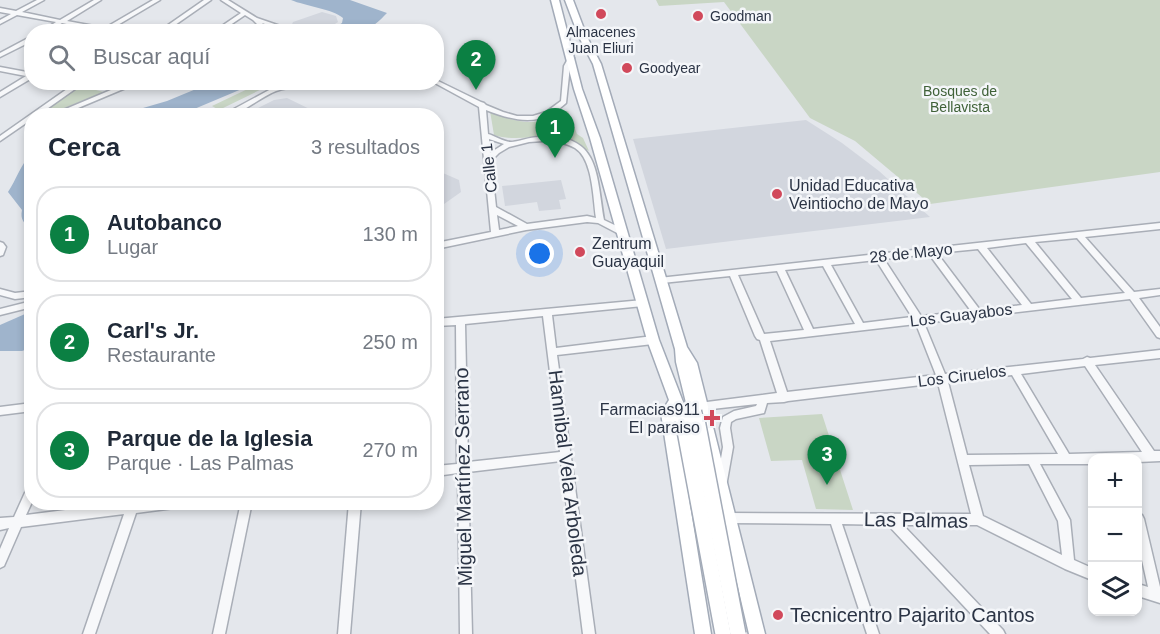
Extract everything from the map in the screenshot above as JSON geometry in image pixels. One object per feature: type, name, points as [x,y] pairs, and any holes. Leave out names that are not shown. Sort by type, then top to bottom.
[{"type":"main road","points":[[555,0],[578,89],[596,138],[653,340],[676,400],[694,412],[722,485],[757,634]]},
{"type":"main road","points":[[569,0],[583,37],[597,64],[681,349],[691,363],[694,412],[723,634]]},
{"type":"main road","points":[[676,400],[668,413],[701,606],[703,634]]},
{"type":"main road","points":[[694,412],[738,634]]},
{"type":"main road","points":[[701,606],[716,619],[731,622],[744,614],[749,598]]},
{"type":"street","points":[[0,22],[41,0]]},
{"type":"street","points":[[57,24],[98,0]]},
{"type":"street","points":[[132,13],[143,0]]},
{"type":"street","points":[[114,24],[157,0]]},
{"type":"street","points":[[172,24],[208,0]]},
{"type":"street","points":[[224,0],[255,19],[271,24]]},
{"type":"street","points":[[0,9],[76,24]]},
{"type":"street","points":[[227,24],[244,13]]},
{"type":"street","points":[[255,19],[261,24]]},
{"type":"street","points":[[0,55],[24,42]]},
{"type":"street","points":[[444,86],[510,117],[521,119],[547,116],[564,102],[567,66],[571,58]]},
{"type":"street","points":[[0,69],[24,74]]},
{"type":"street","points":[[0,95],[24,80]]},
{"type":"street","points":[[44,108],[70,90]]},
{"type":"street","points":[[72,108],[117,90]]},
{"type":"street","points":[[239,108],[273,90]]},
{"type":"street","name":"Calle 1","points":[[482,104],[495,233]]},
{"type":"street","points":[[0,139],[24,122]]},
{"type":"street","points":[[0,139],[24,128]]},
{"type":"street","points":[[485,135],[513,145]]},
{"type":"street","points":[[488,161],[495,152],[531,140],[561,139],[580,148],[589,160],[600,221]]},
{"type":"street","points":[[493,209],[526,227]]},
{"type":"street","points":[[444,244],[526,227],[587,219],[600,221],[622,232]]},
{"type":"street","name":"28 de Mayo","points":[[662,280],[1160,226]]},
{"type":"street","points":[[1079,235],[1133,296],[1160,334]]},
{"type":"street","points":[[1028,240],[1079,302]]},
{"type":"street","points":[[0,245],[2,247],[0,253]]},
{"type":"street","points":[[980,245],[1029,307]]},
{"type":"street","points":[[931,251],[978,313]]},
{"type":"street","points":[[878,256],[919,321],[942,379],[978,520]]},
{"type":"street","points":[[825,262],[861,327]]},
{"type":"street","points":[[780,268],[810,333]]},
{"type":"street","points":[[733,272],[763,338],[784,398]]},
{"type":"street","name":"Los Guayabos","points":[[763,338],[1160,291]]},
{"type":"street","points":[[0,292],[15,296],[24,295]]},
{"type":"street","points":[[444,322],[643,303]]},
{"type":"street","points":[[0,312],[24,306]]},
{"type":"street","name":"Hannibal Vela Arboleda","points":[[547,312],[589,634]]},
{"type":"street","name":"Miguel Martínez Serrano","points":[[460,321],[466,634]]},
{"type":"street","points":[[552,352],[653,340]]},
{"type":"street","name":"Los Ciruelos","points":[[694,412],[763,400],[1160,354]]},
{"type":"street","points":[[1087,361],[1156,457]]},
{"type":"street","points":[[1014,370],[1066,459]]},
{"type":"street","name":"Los Ciruelos","points":[[722,485],[728,447],[725,428],[727,420],[734,415],[760,410],[763,400]]},
{"type":"street","points":[[0,411],[24,408]]},
{"type":"street","points":[[444,470],[566,456]]},
{"type":"street","points":[[964,460],[1088,459]]},
{"type":"street","points":[[1033,461],[1064,520],[1070,565]]},
{"type":"street","points":[[0,562],[24,508]]},
{"type":"street","points":[[0,524],[104,510]]},
{"type":"street","points":[[89,634],[132,510]]},
{"type":"street","points":[[219,634],[245,510]]},
{"type":"street","points":[[344,634],[355,510]]},
{"type":"street","name":"Las Palmas","points":[[728,518],[978,520],[1088,572]]},
{"type":"street","points":[[835,519],[873,634]]},
{"type":"street","points":[[891,519],[999,634]]},
{"type":"street","points":[[1142,537],[1158,596]]},
{"type":"street","points":[[1142,591],[1158,596]]},
{"type":"shaded area","points":[[322,12],[336,16],[338,22],[335,24],[292,24]]},
{"type":"shaded area","points":[[287,98],[308,108],[258,108],[274,100]]},
{"type":"shaded area","name":"Unidad Educativa Veintiocho de Mayo","points":[[806,120],[879,171],[930,217],[666,249],[633,139]]},
{"type":"shaded area","points":[[444,173],[459,180],[461,192],[444,204]]},
{"type":"shaded area","points":[[561,180],[566,199],[559,200],[561,209],[539,211],[537,202],[505,206],[502,186]]},
{"type":"green space","name":"Bosques de Bellavista","points":[[656,0],[1160,0],[1160,172],[930,204],[855,141],[810,118],[724,2],[659,6]]},
{"type":"green space","points":[[74,90],[104,92],[64,108],[46,108]]},
{"type":"green space","points":[[245,90],[260,90],[223,108],[212,106]]},
{"type":"green space","points":[[490,111],[511,119],[529,122],[547,119],[568,111],[577,134],[583,138],[589,151],[573,141],[558,137],[512,138],[494,135]]},
{"type":"green space","points":[[822,414],[853,510],[816,509],[802,460],[771,461],[759,418]]},
{"type":"water","points":[[291,0],[350,0],[387,13],[375,24],[340,24],[343,18],[333,12]]},
{"type":"water","points":[[194,90],[239,90],[197,108],[143,108]]},
{"type":"water","points":[[24,162],[24,222],[22,210],[8,192]]},
{"type":"water","points":[[24,314],[24,350],[0,351],[0,325]]},
{"type":"place","name":"Almacenes Juan Eliuri","points":[[601,14]]},
{"type":"place","name":"Goodman","points":[[698,16]]},
{"type":"place","name":"Goodyear","points":[[627,68]]},
{"type":"place","name":"Carl's Jr.","points":[[476,90]]},
{"type":"place","name":"Autobanco","points":[[555,158]]},
{"type":"place","name":"Unidad Educativa Veintiocho de Mayo","points":[[777,194]]},
{"type":"place","name":"Zentrum Guayaquil","points":[[580,252]]},
{"type":"place","name":"Farmacias911 El paraiso","points":[[712,418]]},
{"type":"place","name":"Parque de la Iglesia","points":[[827,485]]},
{"type":"place","name":"Tecnicentro Pajarito Cantos","points":[[778,615]]}]
